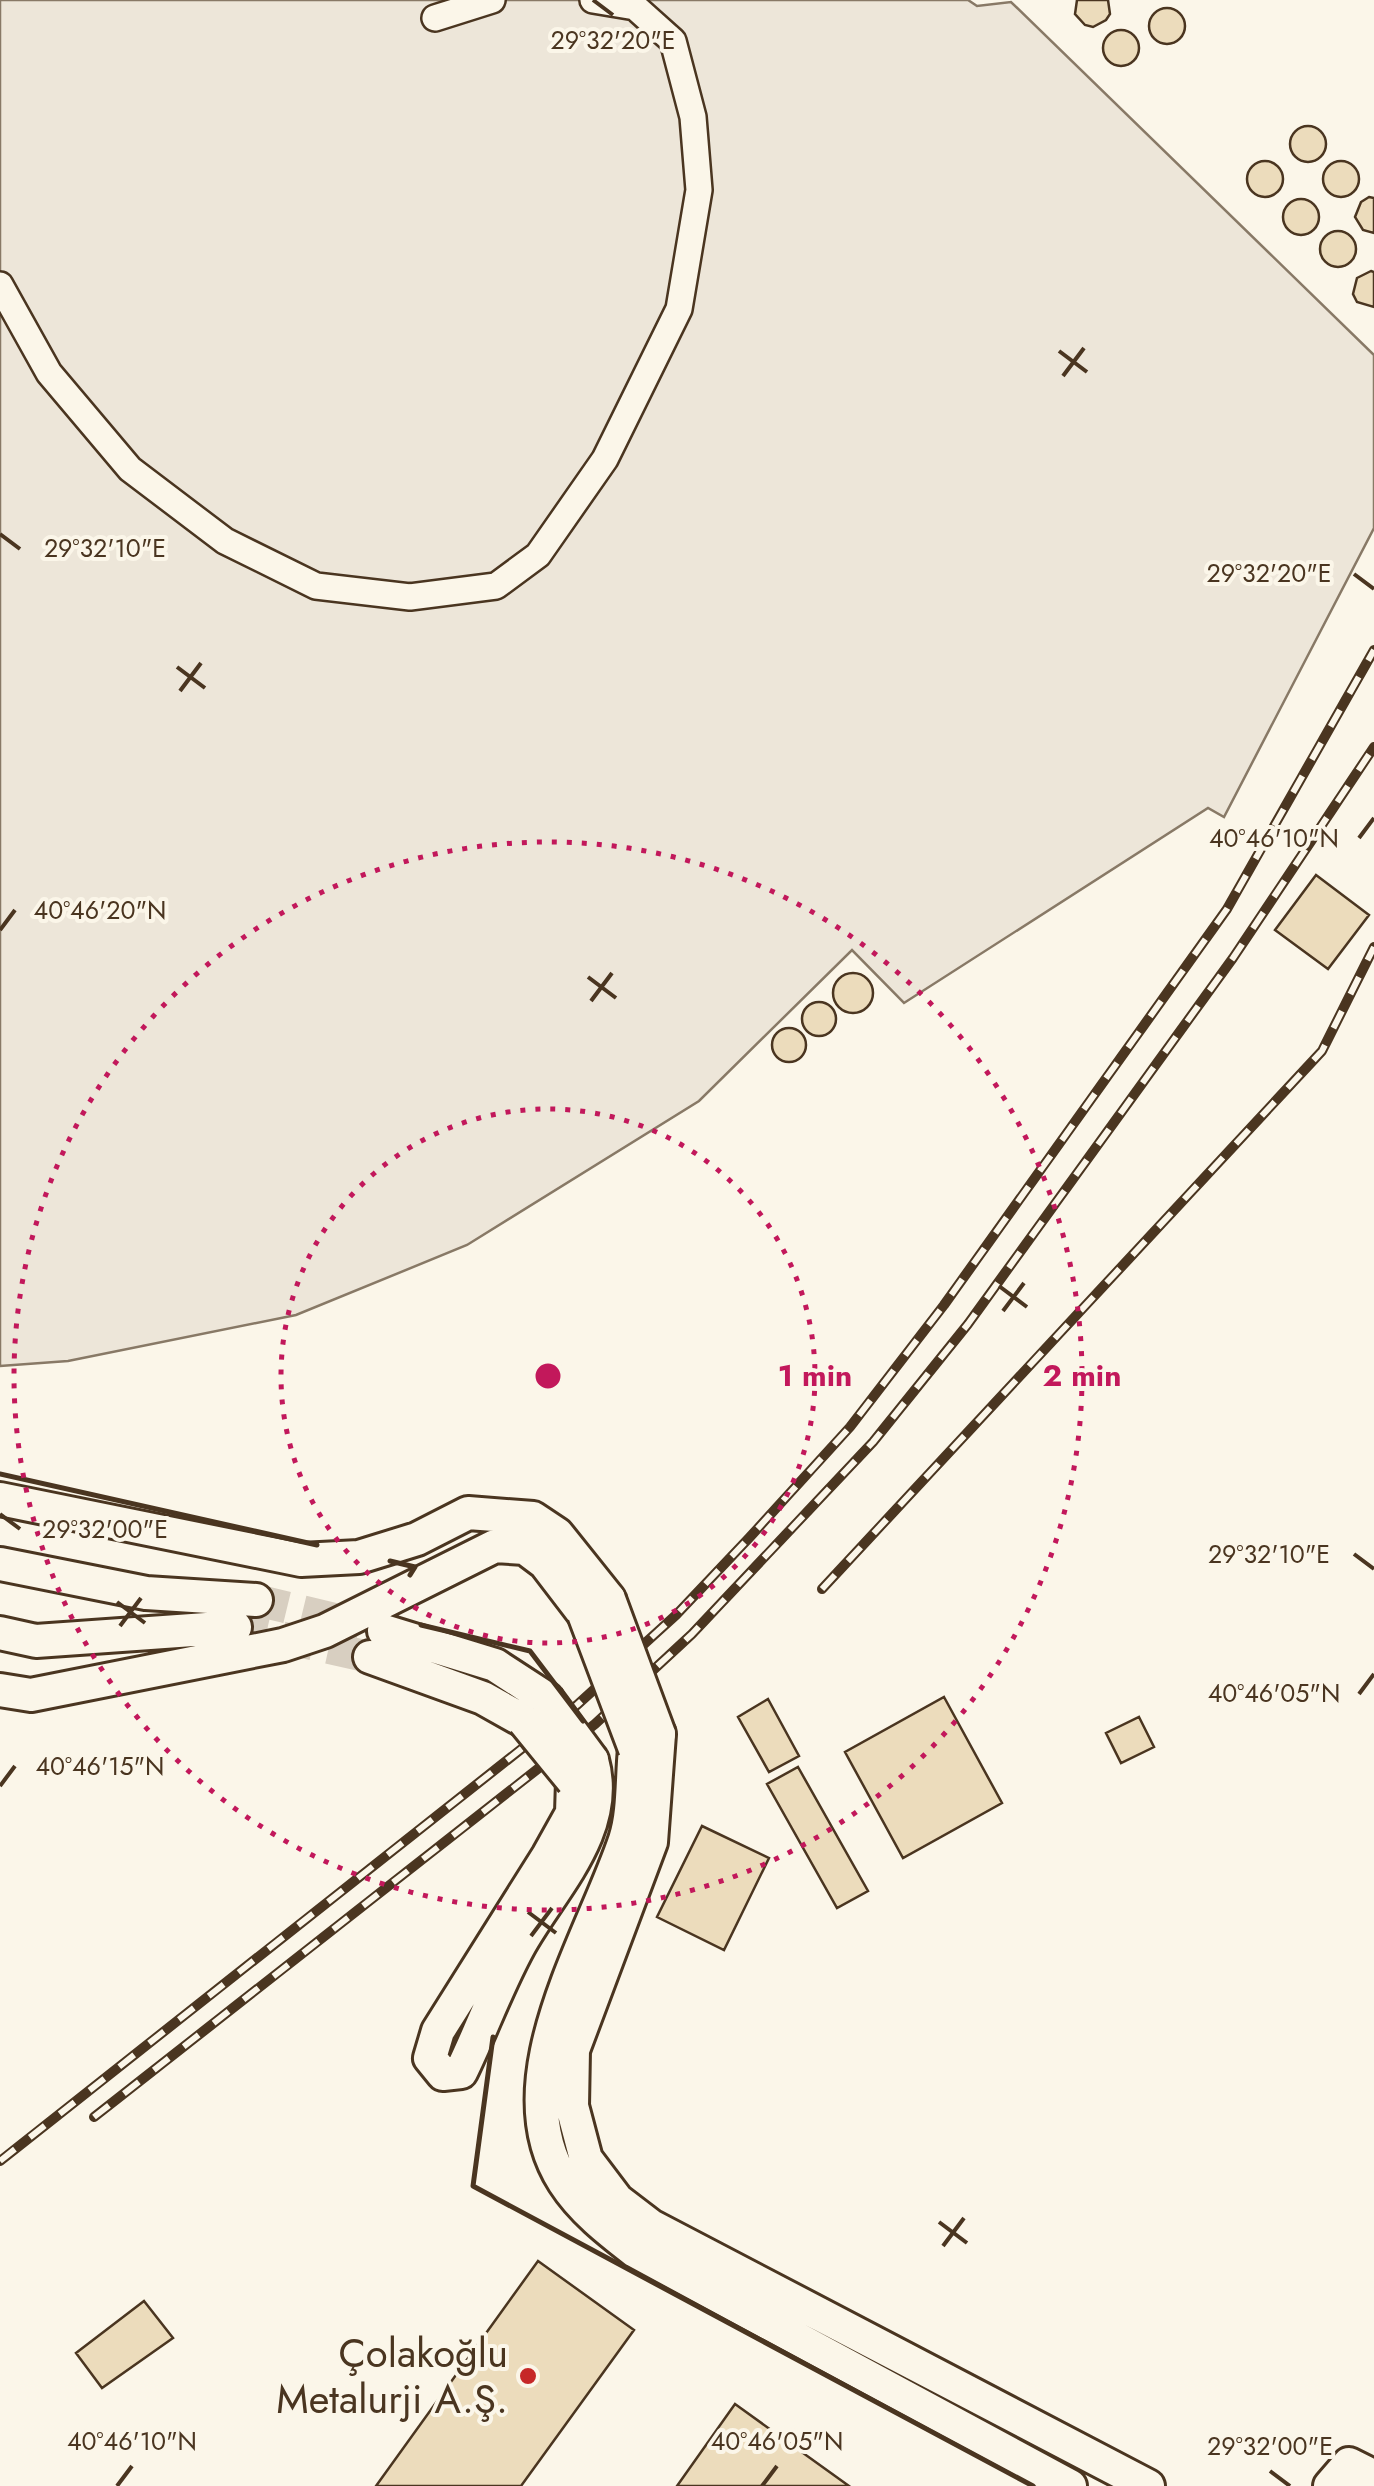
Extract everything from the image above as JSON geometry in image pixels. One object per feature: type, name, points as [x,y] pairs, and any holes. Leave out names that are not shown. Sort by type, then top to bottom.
[{"type":"main road","points":[[0,1499],[302,1560],[358,1557],[417,1539],[468,1513],[534,1518],[557,1534],[596,1606],[635,1748],[627,1836],[548,2038],[543,2129],[574,2170],[599,2224],[635,2251],[1070,2486]]},
{"type":"main road","points":[[0,1690],[31,1695],[284,1645],[324,1631],[495,1546],[524,1548],[596,1606]]},
{"type":"main road","points":[[0,1564],[146,1594],[256,1600]]},
{"type":"main road","points":[[0,1634],[36,1640],[234,1627]]},
{"type":"main road","points":[[377,1644],[483,1698],[536,1710],[583,1770],[598,1781],[591,1828],[518,1948],[461,2072],[443,2074],[430,2058],[438,2031],[564,1827],[583,1770]]},
{"type":"main road","points":[[574,2170],[650,2226],[1148,2486]]},
{"type":"main road","points":[[1330,2486],[1349,2464],[1365,2472],[1365,2486]]},
{"type":"street","points":[[436,18],[492,0]]},
{"type":"street","points":[[0,285],[49,373],[130,469],[225,541],[316,586],[410,597],[496,586],[538,555],[604,460],[679,308],[700,190],[693,117],[673,41],[635,8],[593,0]]},
{"type":"shaded area","points":[[0,0],[968,0],[977,6],[1011,2],[1374,355],[1374,528],[1224,817],[1208,808],[904,1003],[852,950],[699,1101],[467,1245],[296,1315],[68,1361],[0,1366]]},
{"type":"building","points":[[1077,0],[1108,0],[1110,14],[1093,27],[1085,25],[1075,14]]},
{"type":"building","points":[[1167,8],[1180,13],[1185,26],[1180,39],[1167,44],[1154,39],[1149,26],[1154,13]]},
{"type":"building","points":[[1121,30],[1134,35],[1139,48],[1134,61],[1121,66],[1108,61],[1103,48],[1108,35]]},
{"type":"building","points":[[1308,126],[1321,131],[1326,144],[1321,157],[1308,162],[1295,157],[1290,144],[1295,131]]},
{"type":"building","points":[[1265,161],[1278,166],[1283,179],[1278,192],[1265,197],[1252,192],[1247,179],[1252,166]]},
{"type":"building","points":[[1341,161],[1354,166],[1359,179],[1354,192],[1341,197],[1328,192],[1323,179],[1328,166]]},
{"type":"building","points":[[1374,198],[1374,233],[1363,230],[1355,217],[1361,202]]},
{"type":"building","points":[[1301,199],[1314,204],[1319,217],[1314,230],[1301,235],[1288,230],[1283,217],[1288,204]]},
{"type":"building","points":[[1338,231],[1351,236],[1356,249],[1351,262],[1338,267],[1325,262],[1320,249],[1325,236]]},
{"type":"building","points":[[1371,271],[1374,307],[1357,302],[1353,294],[1357,278]]},
{"type":"building","points":[[1316,875],[1369,915],[1328,969],[1275,930]]},
{"type":"building","points":[[853,973],[867,979],[873,993],[867,1007],[853,1013],[839,1007],[833,993],[839,979]]},
{"type":"building","points":[[819,1002],[831,1007],[836,1019],[831,1031],[819,1036],[807,1031],[802,1019],[807,1007]]},
{"type":"building","points":[[789,1028],[801,1033],[806,1045],[801,1057],[789,1062],[777,1057],[772,1045],[777,1033]]},
{"type":"building","points":[[944,1697],[1002,1803],[903,1858],[845,1752]]},
{"type":"building","points":[[768,1699],[799,1756],[769,1772],[738,1717]]},
{"type":"building","points":[[1139,1717],[1154,1747],[1121,1763],[1106,1733]]},
{"type":"building","points":[[798,1767],[868,1891],[837,1908],[767,1784]]},
{"type":"building","points":[[702,1826],[769,1858],[724,1950],[657,1917]]},
{"type":"building","name":"Çolakoğlu Metalurji A.Ş.","points":[[538,2261],[634,2330],[521,2486],[376,2486]]},
{"type":"building","points":[[144,2301],[173,2338],[102,2388],[76,2353]]},
{"type":"building","points":[[735,2404],[849,2486],[677,2486]]},
{"type":"tunnel","points":[[256,1600],[360,1625]]},
{"type":"tunnel","points":[[235,1627],[370,1657]]},
{"type":"railway","points":[[0,2161],[577,1705],[676,1615],[850,1427],[944,1305],[1227,909],[1374,650]]},
{"type":"railway","points":[[94,2117],[595,1724],[692,1634],[873,1442],[968,1324],[1233,958],[1374,747]]},
{"type":"railway","points":[[822,1589],[1322,1051],[1374,947]]},
{"type":"wall","points":[[0,1474],[317,1545]]},
{"type":"wall","points":[[390,1561],[415,1567],[410,1575]]},
{"type":"wall","points":[[421,1625],[530,1651],[583,1721]]},
{"type":"wall","points":[[493,2037],[473,2186],[1033,2486]]},
{"type":"place","name":"Çolakoğlu Metalurji A.Ş.","points":[[528,2376]]}]
